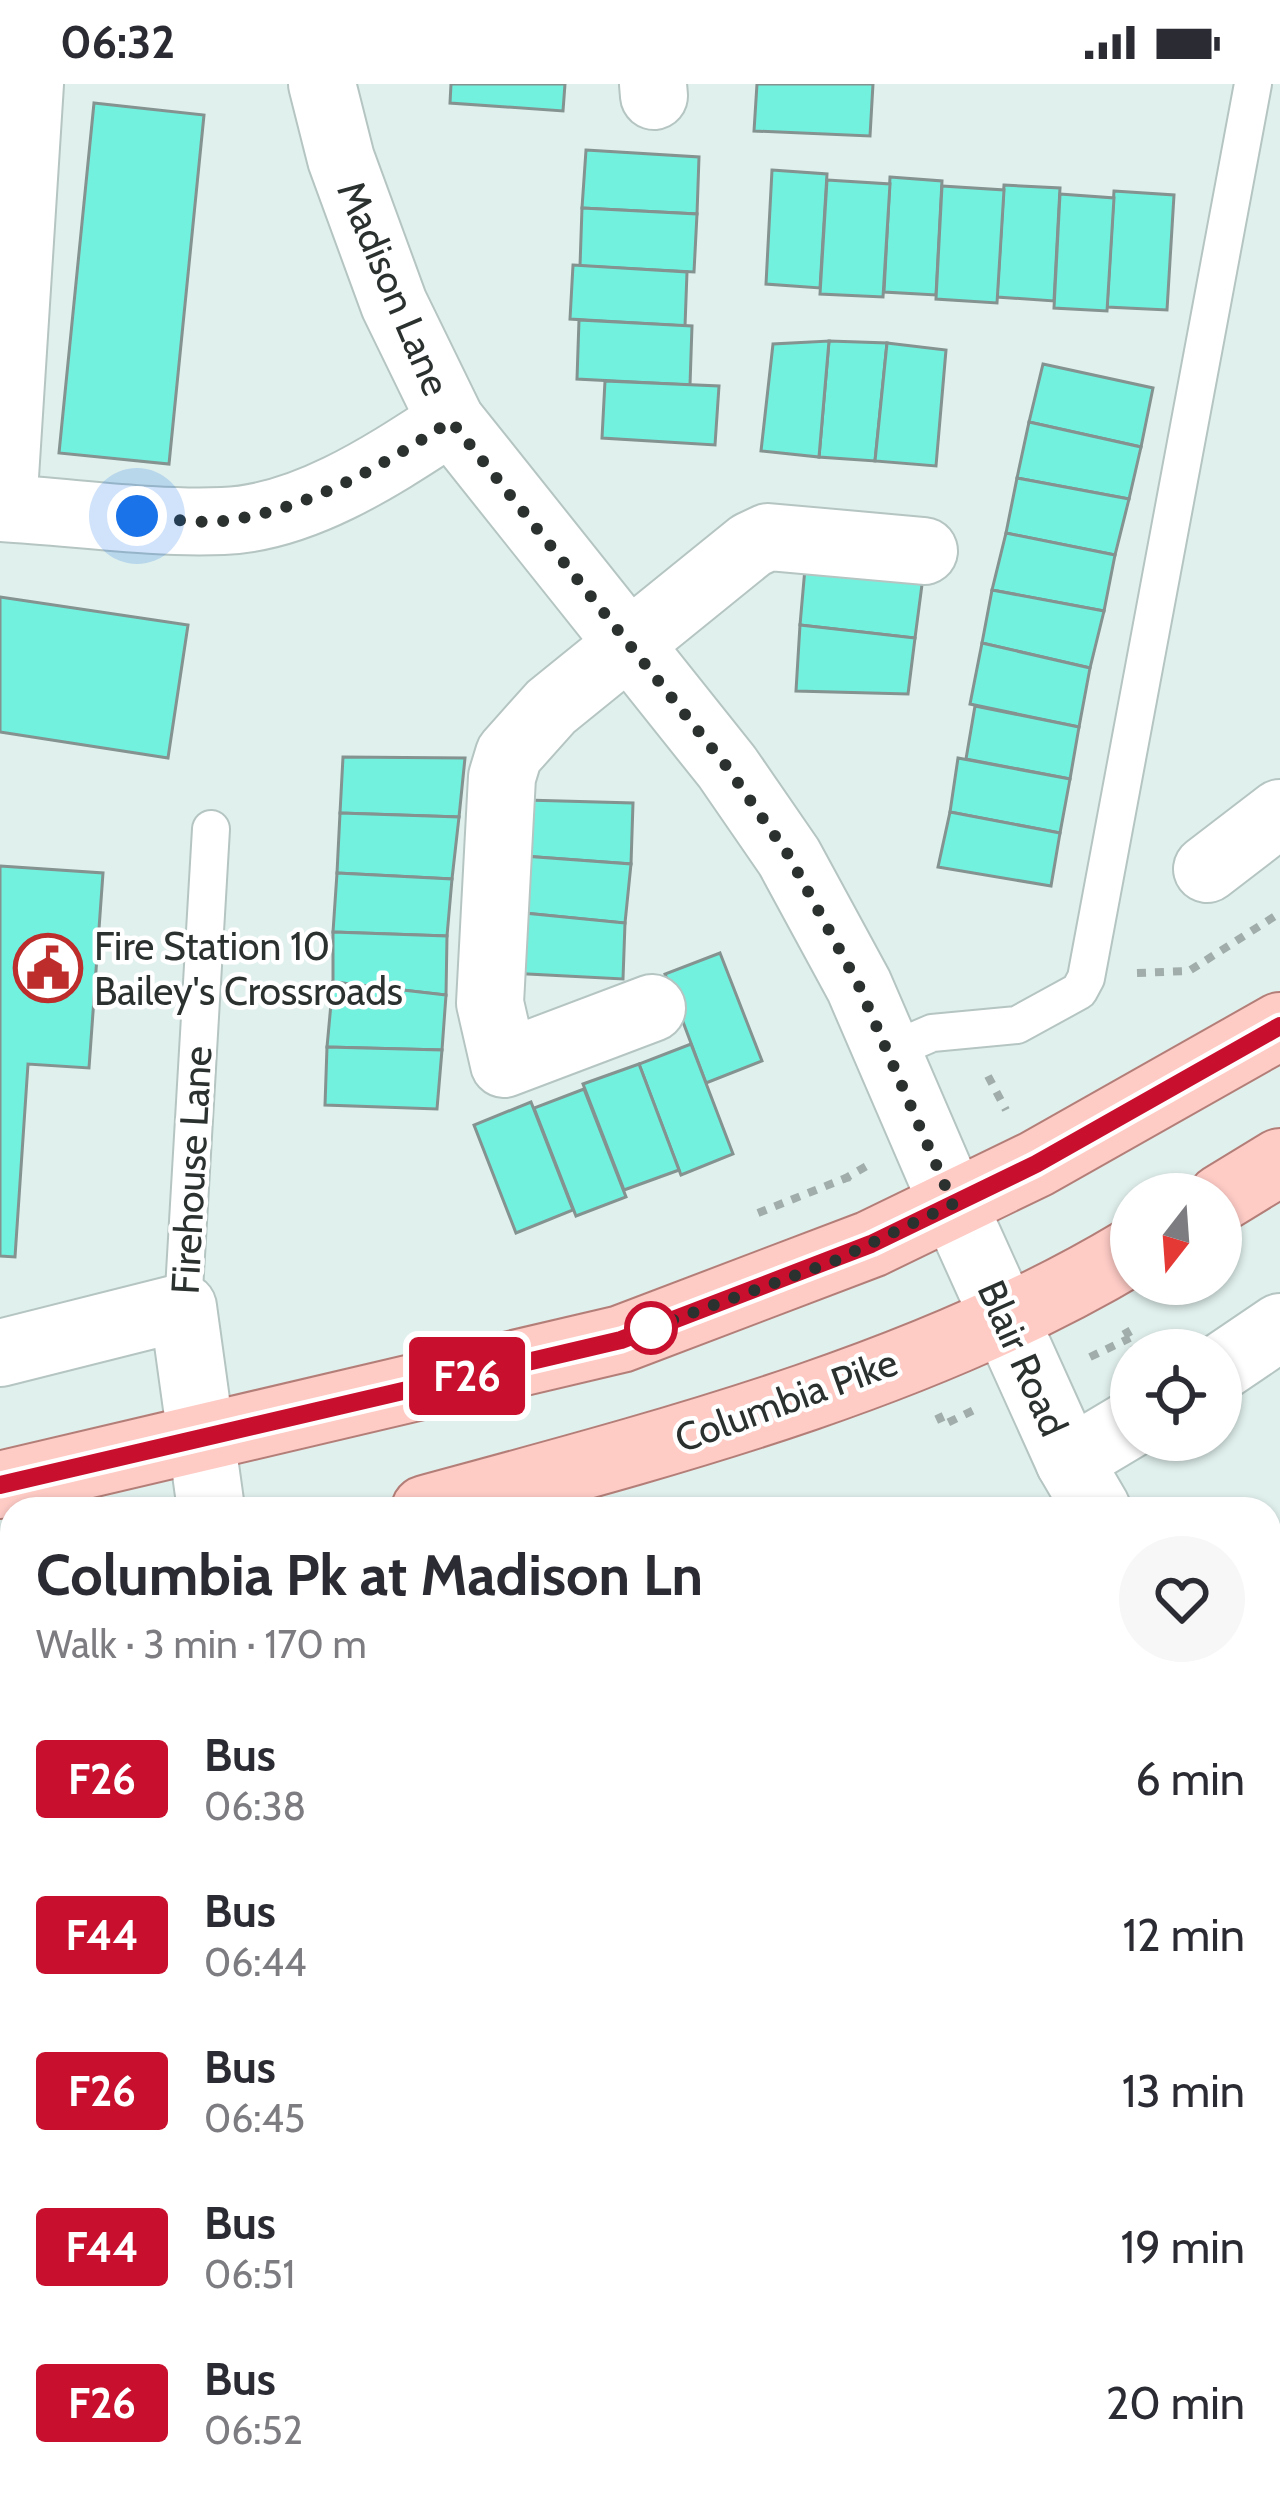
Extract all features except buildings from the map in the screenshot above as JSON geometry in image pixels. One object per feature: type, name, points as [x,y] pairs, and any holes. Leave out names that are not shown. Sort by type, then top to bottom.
[{"type":"main road","points":[[0,1485],[621,1340],[832,1262],[1036,1164],[1280,1026]]},
{"type":"main road","points":[[1242,1185],[1280,1162]]},
{"type":"main road","name":"Columbia Pike","points":[[469,1497],[673,1442],[1005,1319],[1110,1263]]},
{"type":"street","points":[[30,84],[1,508],[226,521],[287,507],[376,470],[451,421]]},
{"type":"street","name":"Madison Lane","points":[[322,84],[341,159],[394,304],[451,421],[727,767],[789,856],[888,1052],[953,1204]]},
{"type":"street","points":[[652,1008],[504,1064],[490,1003],[502,777],[509,754],[550,707],[768,537],[924,551]]},
{"type":"street","points":[[1207,869],[1280,813]]},
{"type":"street","name":"Blair Road","points":[[953,1204],[1083,1485]]},
{"type":"street","points":[[0,1353],[183,1307]]},
{"type":"street","name":"Firehouse Lane","points":[[183,1307],[209,1497]]},
{"type":"street","points":[[1242,1353],[1280,1327]]},
{"type":"street","points":[[1083,1485],[1110,1451]]},
{"type":"lane","points":[[888,1052],[932,1033],[1018,1025],[1079,991],[1086,978],[1253,84]]},
{"type":"lane","name":"Firehouse Lane","points":[[183,1307],[211,829]]},
{"type":"bus line","name":"F26","points":[[0,1485],[621,1340],[871,1244],[1036,1164],[1280,1026]]},
{"type":"place","name":"Fire Station 10 Bailey's Crossroads","points":[[48,968]]},
{"type":"route","points":[[137,516],[226,521],[287,507],[376,470],[451,421],[727,767],[789,856],[859,986],[953,1204],[832,1262],[651,1328]]}]
